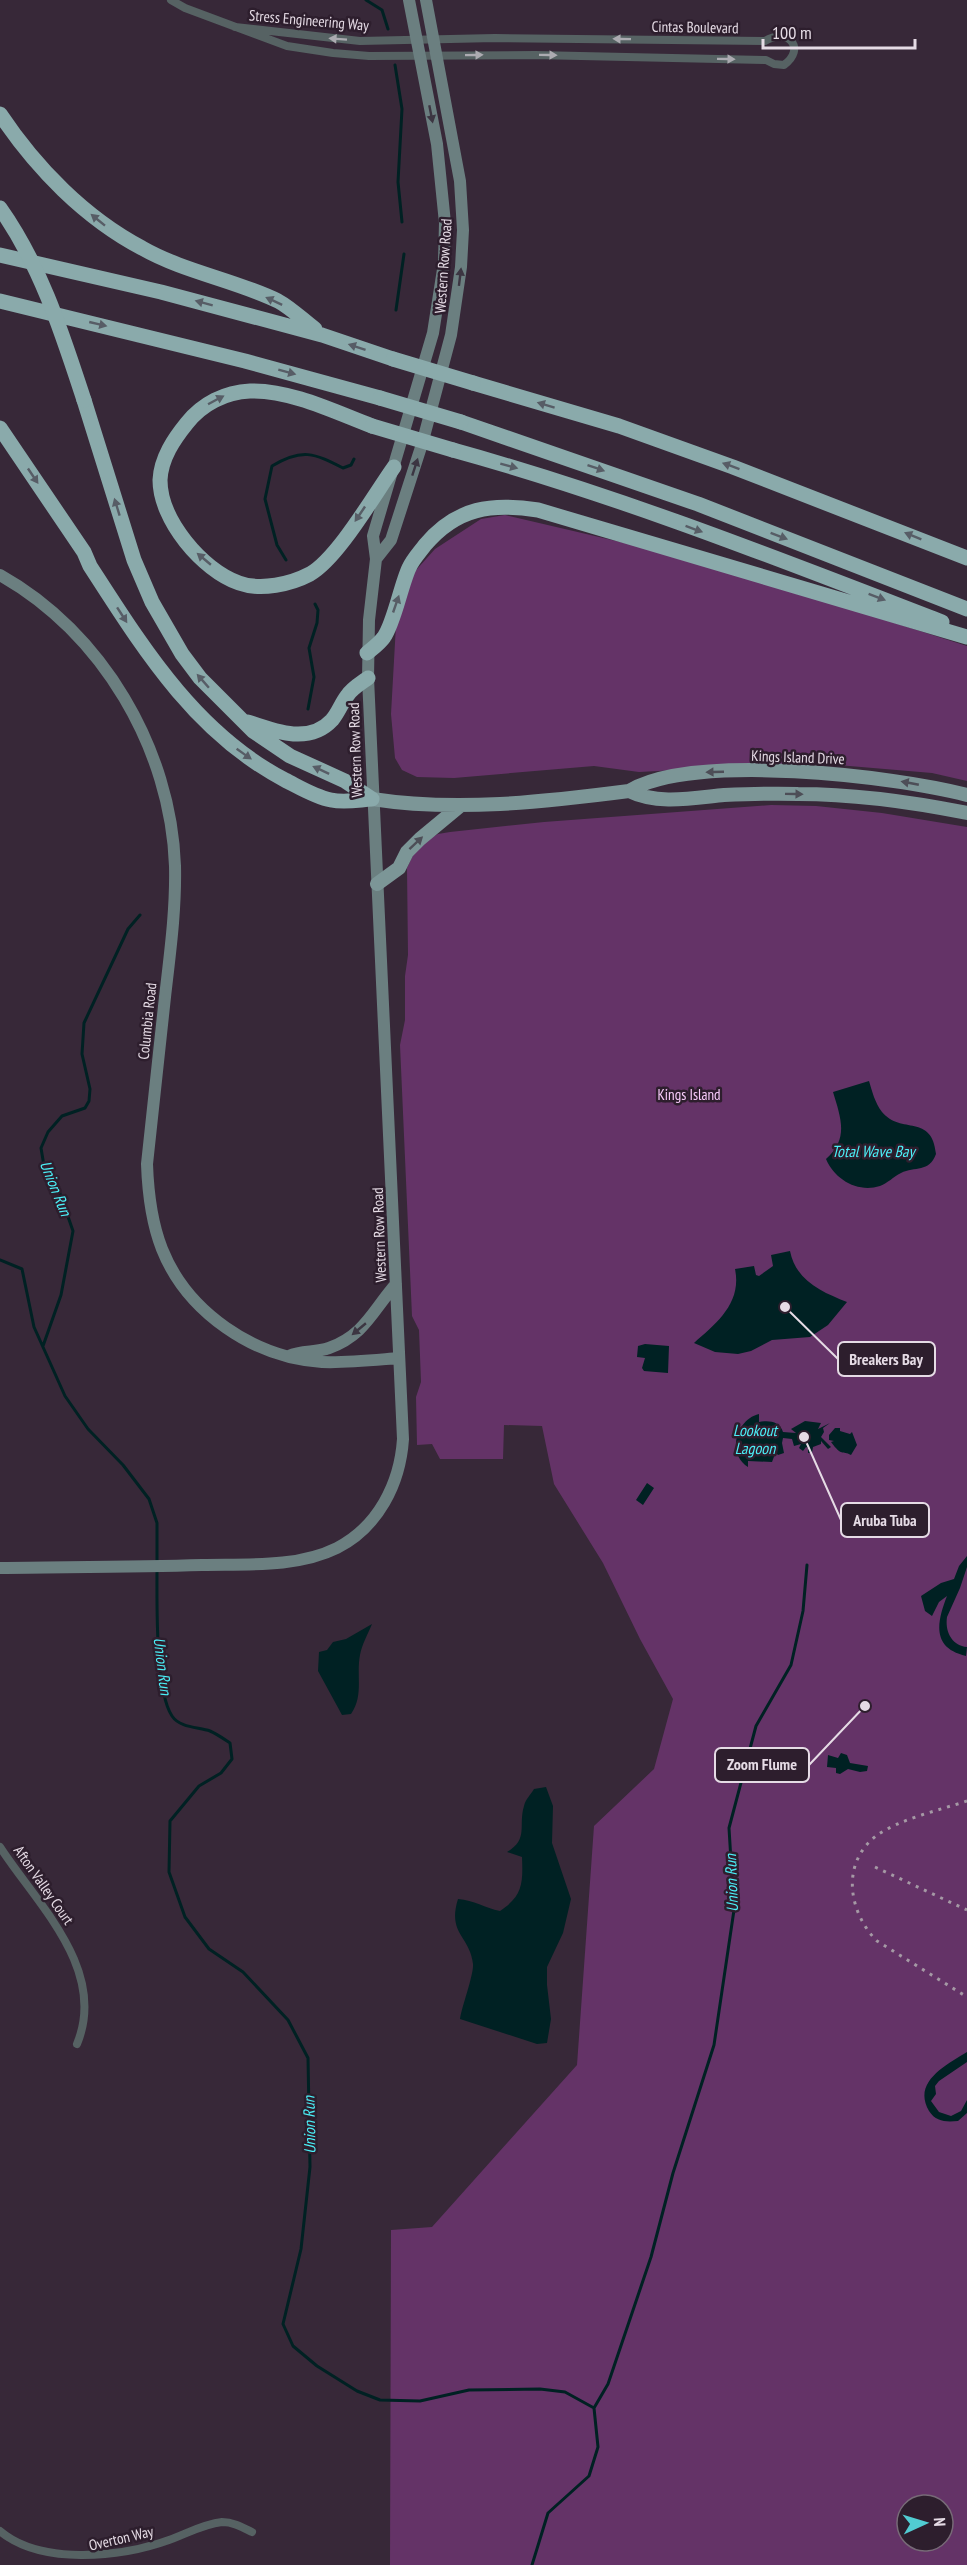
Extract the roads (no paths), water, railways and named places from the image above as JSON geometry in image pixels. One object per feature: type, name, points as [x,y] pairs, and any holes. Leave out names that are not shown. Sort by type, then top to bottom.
[{"type":"highway","points":[[0,114],[36,160],[66,192],[104,225],[143,249],[280,302],[322,335]]},
{"type":"highway","points":[[0,208],[19,237],[42,281],[84,400],[123,527],[152,602],[170,635],[200,678],[253,731],[290,756],[345,781],[372,799]]},
{"type":"highway","points":[[0,255],[160,292],[322,335],[472,383],[619,426],[826,502],[967,558]]},
{"type":"highway","points":[[0,301],[245,361],[461,422],[698,504],[967,609]]},
{"type":"highway","points":[[394,467],[325,563],[290,582],[272,586],[241,584],[225,576],[195,552],[177,532],[165,506],[160,480],[164,459],[174,439],[193,416],[214,400],[233,393],[252,391],[295,399],[372,426],[534,472],[623,502],[967,632]]},
{"type":"highway","points":[[0,428],[84,552],[90,566],[148,655],[201,718],[237,750],[290,783],[330,800],[372,799]]},
{"type":"highway","points":[[368,653],[385,637],[410,566],[434,534],[449,522],[467,513],[510,506],[538,510],[967,637]]},
{"type":"highway","points":[[245,721],[277,733],[305,734],[320,729],[330,722],[348,694],[368,678]]},
{"type":"main road","name":"Kings Island Drive","points":[[372,799],[409,804],[461,805],[629,791],[641,784],[672,775],[733,772],[793,772],[885,779],[967,795]]},
{"type":"main road","name":"Kings Island Drive","points":[[629,791],[643,798],[663,799],[765,794],[845,796],[967,813]]},
{"type":"main road","points":[[377,884],[399,868],[403,858],[420,839],[461,805]]},
{"type":"street","name":"Stress Engineering Way","points":[[171,0],[184,8],[287,46],[369,56],[420,56]]},
{"type":"street","name":"Western Row Road","points":[[0,1568],[216,1565],[306,1558],[340,1546],[369,1524],[381,1510],[401,1460],[396,1284],[372,799],[368,653],[376,558],[373,536],[433,333],[444,263],[445,223],[437,144],[409,0]]},
{"type":"street","name":"Western Row Road","points":[[376,558],[391,540],[422,444],[451,335],[461,267],[463,230],[460,181],[426,0]]},
{"type":"street","name":"Stress Engineering Way","points":[[235,27],[360,40],[417,39]]},
{"type":"street","name":"Cintas Boulevard","points":[[417,39],[765,41],[777,35],[792,41],[795,51],[792,60],[784,65],[766,60],[594,56],[420,56]]},
{"type":"street","name":"Columbia Road","points":[[0,574],[38,599],[66,624],[111,675],[142,732],[169,810],[175,864],[174,915],[147,1164],[148,1197],[162,1249],[178,1280],[207,1313],[236,1335],[289,1356],[321,1362],[399,1358]]},
{"type":"street","points":[[289,1356],[300,1350],[332,1347],[364,1328],[396,1284]]},
{"type":"street","name":"Afton Valley Court","points":[[0,1847],[51,1916],[69,1949],[77,1970],[85,2015],[83,2030],[77,2044]]},
{"type":"street","name":"Overton Way","points":[[0,2531],[14,2545],[40,2558],[76,2563],[136,2552],[215,2523],[231,2523],[252,2532]]},
{"type":"water","name":"Total Wave Bay","points":[[869,1081],[882,1112],[890,1119],[915,1126],[929,1133],[936,1154],[926,1167],[901,1173],[880,1186],[864,1188],[841,1179],[826,1159],[838,1144],[841,1128],[833,1092]]},
{"type":"water","points":[[790,1251],[793,1261],[804,1278],[828,1294],[847,1302],[828,1325],[810,1337],[772,1340],[751,1351],[738,1354],[715,1352],[694,1343],[719,1320],[731,1302],[735,1292],[735,1269],[754,1266],[756,1275],[759,1276],[773,1266],[771,1255]]},
{"type":"water","points":[[645,1344],[669,1346],[668,1373],[644,1371],[642,1368],[645,1358],[637,1357],[638,1346]]},
{"type":"water","name":"Lookout Lagoon","points":[[759,1414],[759,1422],[774,1422],[783,1432],[796,1433],[791,1429],[805,1421],[821,1423],[818,1429],[830,1423],[823,1428],[824,1432],[821,1437],[831,1447],[828,1449],[821,1441],[821,1444],[813,1447],[812,1453],[808,1453],[808,1448],[806,1447],[803,1451],[799,1448],[801,1444],[794,1446],[792,1439],[783,1438],[784,1453],[778,1455],[772,1449],[770,1451],[775,1454],[772,1462],[748,1461],[748,1467],[737,1454],[737,1437],[745,1422]]},
{"type":"water","points":[[835,1428],[840,1428],[840,1431],[850,1434],[852,1432],[857,1445],[851,1455],[840,1451],[831,1442],[834,1441],[829,1440],[829,1435]]},
{"type":"water","points":[[647,1483],[654,1488],[643,1505],[636,1500]]},
{"type":"water","points":[[967,1556],[967,1567],[947,1617],[948,1632],[953,1640],[967,1647],[966,1656],[947,1647],[942,1640],[939,1624],[947,1596],[939,1602],[932,1616],[925,1611],[921,1596],[941,1583],[954,1579],[959,1566]]},
{"type":"water","points":[[372,1624],[360,1655],[359,1693],[355,1707],[351,1714],[342,1715],[318,1671],[319,1652],[327,1650],[333,1642],[346,1639]]},
{"type":"water","points":[[841,1753],[847,1755],[850,1763],[868,1766],[867,1771],[848,1769],[840,1774],[836,1773],[836,1768],[827,1767],[828,1755],[838,1758]]},
{"type":"water","points":[[546,1787],[553,1806],[552,1843],[571,1899],[563,1933],[547,1967],[551,2019],[547,2043],[537,2044],[460,2019],[473,1964],[468,1947],[457,1928],[455,1911],[458,1899],[500,1911],[513,1900],[522,1882],[522,1857],[507,1852],[518,1842],[522,1832],[522,1813],[527,1799],[534,1789]]},
{"type":"water","points":[[967,2052],[967,2062],[939,2081],[935,2086],[936,2094],[931,2101],[939,2112],[951,2116],[961,2111],[967,2100],[967,2113],[958,2121],[938,2119],[929,2111],[925,2101],[928,2083],[941,2069]]},
{"type":"waterway","name":"Union Run","points":[[366,0],[382,10],[388,29]]},
{"type":"waterway","points":[[395,65],[402,109],[398,182],[402,222]]},
{"type":"waterway","name":"Union Run","points":[[396,310],[404,254]]},
{"type":"waterway","name":"Union Run","points":[[286,560],[277,545],[265,499],[272,466],[282,460],[300,455],[316,456],[343,468],[351,465],[354,459]]},
{"type":"waterway","name":"Union Run","points":[[308,709],[314,677],[309,648],[317,623],[318,610],[315,604]]},
{"type":"waterway","name":"Union Run","points":[[43,1346],[61,1295],[73,1231],[57,1185],[44,1166],[41,1148],[48,1132],[62,1116],[85,1108],[89,1101],[90,1089],[82,1054],[84,1023],[128,929],[140,915]]},
{"type":"waterway","name":"Union Run","points":[[0,1260],[22,1269],[34,1327],[65,1396],[88,1429],[123,1465],[149,1499],[157,1523],[157,1562]]},
{"type":"waterway","name":"Union Run","points":[[594,2408],[608,2384],[651,2257],[673,2173],[714,2045],[734,1910],[729,1828],[756,1726],[791,1665],[803,1611],[807,1565]]},
{"type":"waterway","name":"Union Run","points":[[157,1568],[158,1645],[166,1704],[175,1720],[210,1731],[230,1743],[232,1759],[221,1773],[199,1786],[170,1821],[169,1872],[185,1917],[209,1949],[243,1972],[288,2020],[308,2058],[310,2167],[301,2249],[283,2324],[293,2346],[317,2366],[357,2391],[380,2400],[420,2401],[469,2390],[540,2389],[565,2392],[594,2408],[598,2447],[589,2476],[548,2513],[532,2565]]},
{"type":"railway","points":[[967,1801],[908,1820],[876,1836],[857,1860],[852,1888],[860,1917],[867,1930],[877,1941],[967,1997]]},
{"type":"railway","points":[[875,1867],[967,1910]]},
{"type":"place","name":"Breakers Bay","points":[[785,1307]]},
{"type":"place","name":"Aruba Tuba","points":[[804,1437]]},
{"type":"place","name":"Zoom Flume","points":[[865,1706]]},
{"type":"park label","name":"Kings Island","points":[[689,1094]]}]
